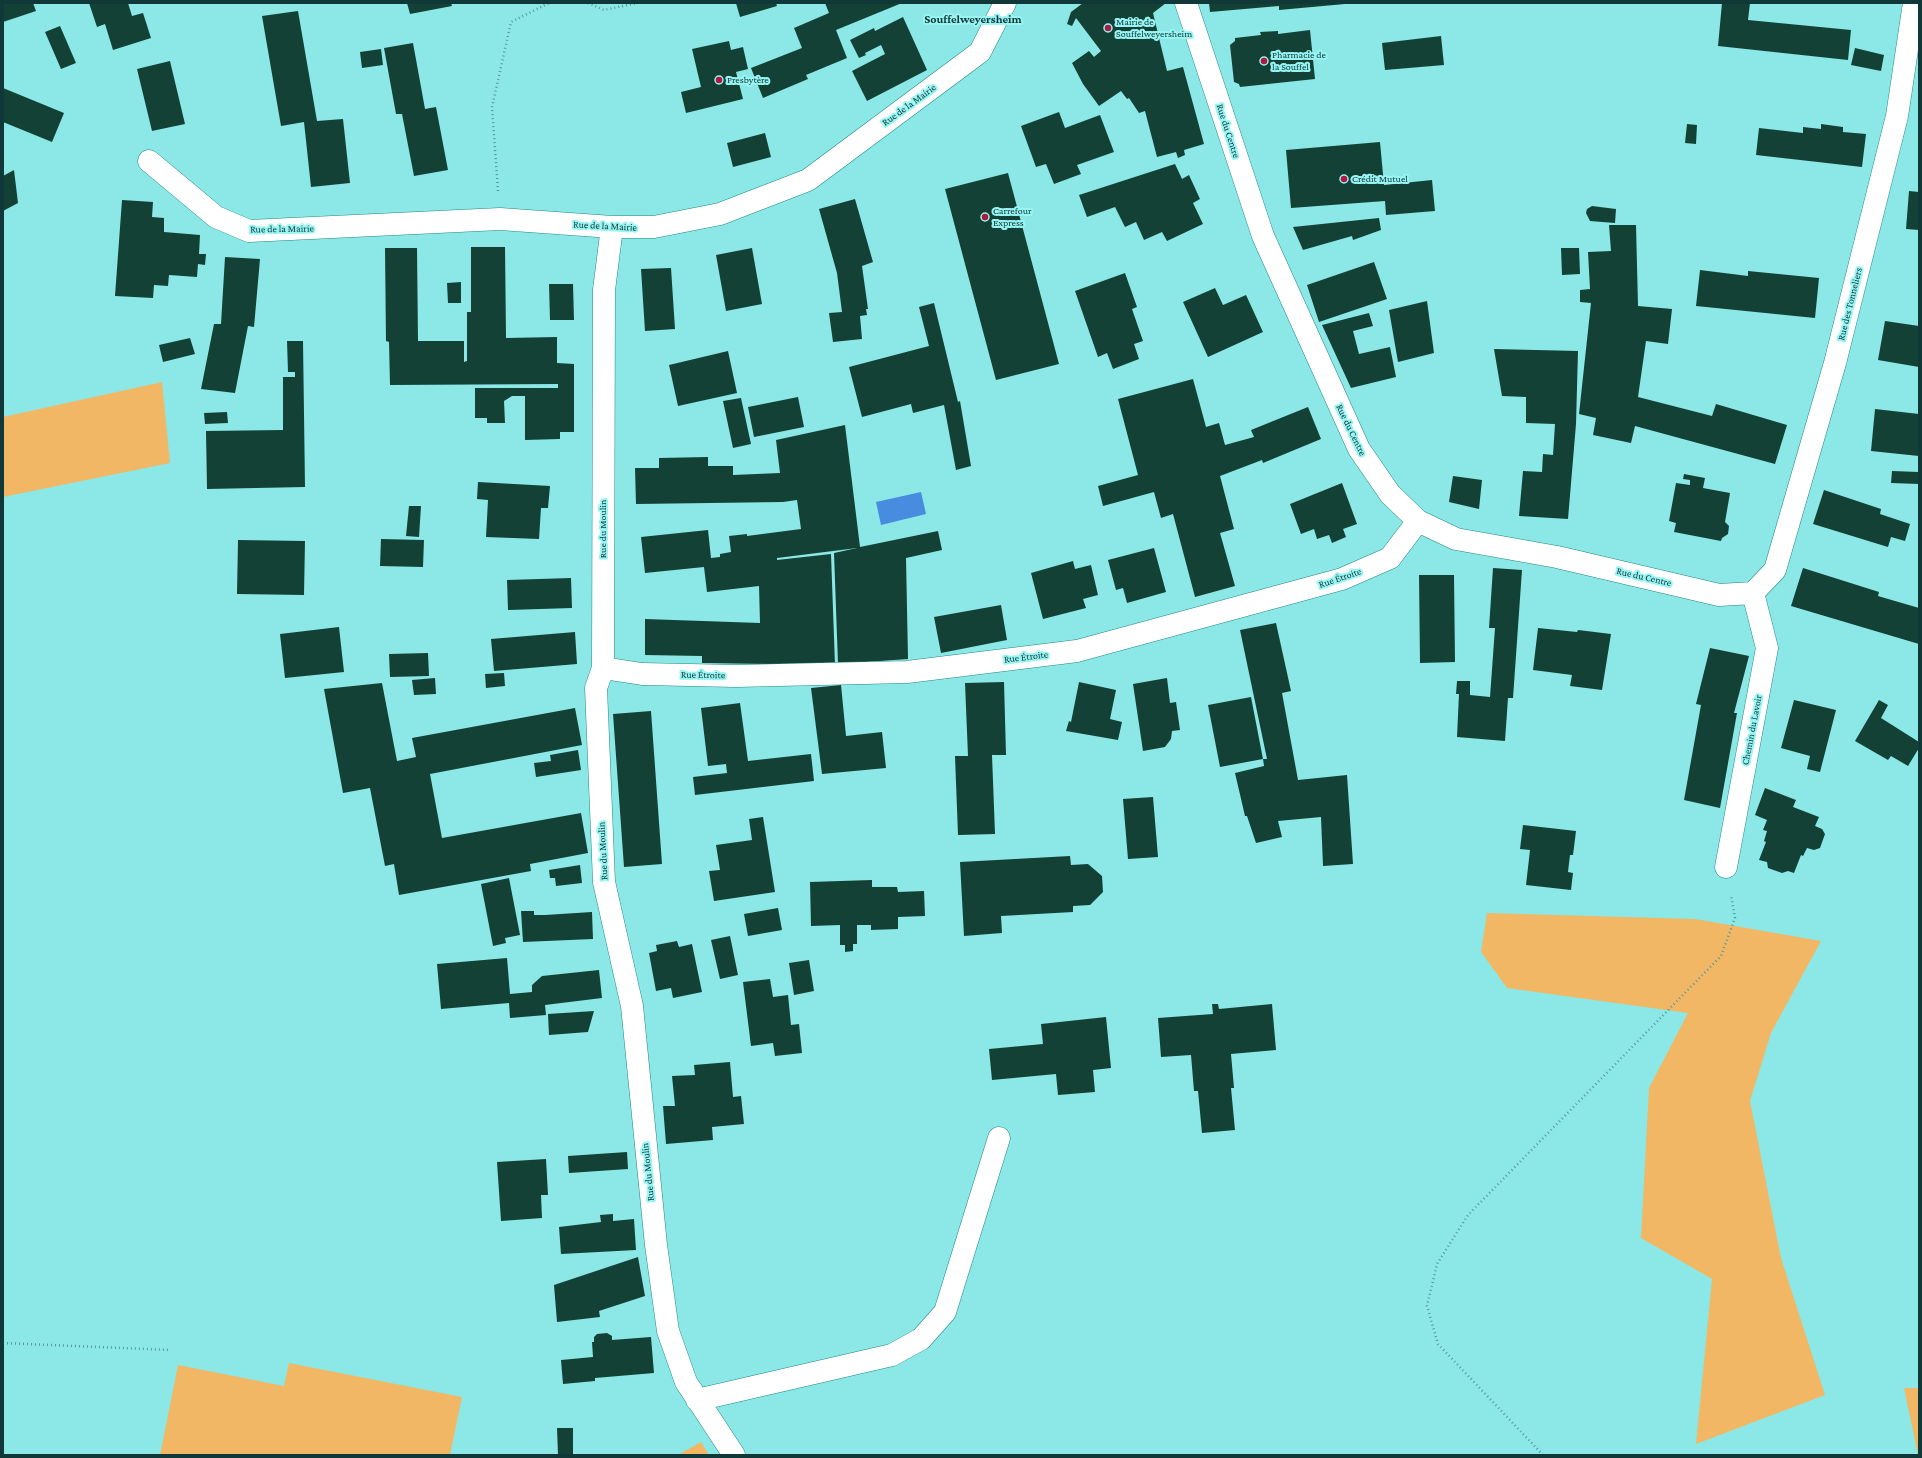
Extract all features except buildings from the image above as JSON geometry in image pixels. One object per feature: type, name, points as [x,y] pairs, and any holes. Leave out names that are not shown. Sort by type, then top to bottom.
[{"type":"street","name":"Rue de la Mairie","points":[[149,161],[216,217],[249,231],[500,219],[612,227],[654,227],[720,214],[808,180],[980,52],[1005,3]]},
{"type":"street","name":"Rue du Centre","points":[[1186,3],[1263,236],[1359,449],[1390,494],[1418,521],[1456,539],[1557,557],[1719,595],[1752,593]]},
{"type":"street","name":"Rue des Tonneliers","points":[[1752,593],[1774,570],[1835,363],[1897,116],[1914,3]]},
{"type":"street","name":"Rue du Moulin","points":[[612,227],[604,290],[603,668],[596,688],[604,882],[632,1006],[656,1245],[668,1331],[686,1382],[734,1455]]},
{"type":"street","name":"Rue Étroite","points":[[603,668],[642,674],[736,676],[907,672],[1077,651],[1342,579],[1390,558],[1418,521]]},
{"type":"street","name":"Chemin du Lavoir","points":[[1726,867],[1767,648],[1752,593]]},
{"type":"street","points":[[697,1400],[892,1355],[921,1339],[945,1312],[999,1138]]},
{"type":"path","points":[[500,219],[492,107],[511,22],[549,3]]},
{"type":"path","points":[[588,3],[604,10],[637,3]]},
{"type":"path","points":[[1543,1455],[1438,1344],[1427,1306],[1437,1264],[1468,1215],[1721,956],[1735,918],[1726,867]]},
{"type":"path","points":[[3,1342],[170,1350]]},
{"type":"shaded area","points":[[162,382],[170,463],[3,497],[3,417]]},
{"type":"shaded area","points":[[1487,913],[1695,919],[1821,941],[1771,1033],[1750,1101],[1781,1258],[1825,1395],[1696,1444],[1712,1279],[1641,1238],[1649,1088],[1688,1013],[1507,988],[1481,952]]},
{"type":"shaded area","points":[[289,1363],[462,1397],[450,1455],[160,1455],[178,1365],[284,1386]]},
{"type":"shaded area","points":[[1904,1388],[1919,1388],[1919,1455],[1918,1455]]},
{"type":"shaded area","points":[[701,1442],[709,1455],[678,1455]]},
{"type":"water","points":[[921,492],[926,514],[881,525],[876,502]]},
{"type":"place","name":"Mairie de Souffelweyersheim","points":[[1108,28]]},
{"type":"place","name":"Pharmacie de la Souffel","points":[[1264,61]]},
{"type":"place","name":"Presbytère","points":[[719,80]]},
{"type":"place","name":"Crédit Mutuel","points":[[1344,179]]},
{"type":"place","name":"Carrefour Express","points":[[985,217]]},
{"type":"district","name":"Souffelweyersheim","points":[[973,19]]}]
